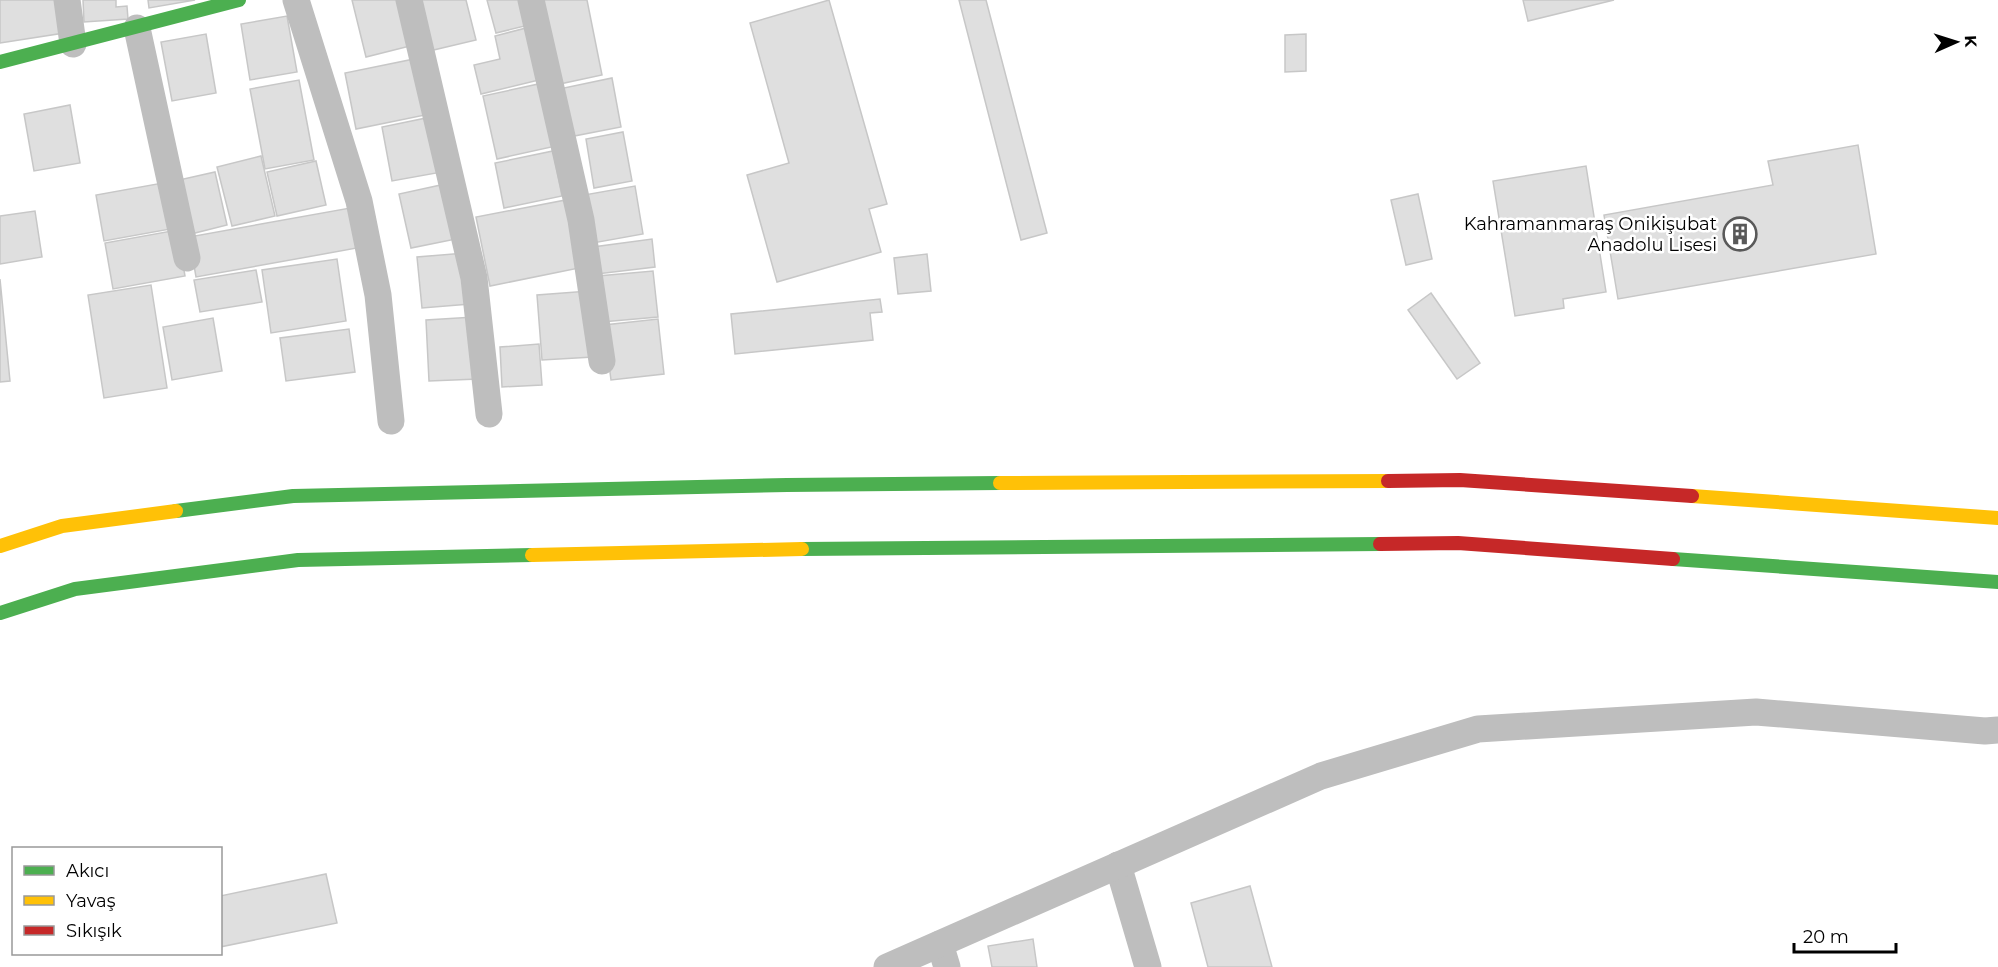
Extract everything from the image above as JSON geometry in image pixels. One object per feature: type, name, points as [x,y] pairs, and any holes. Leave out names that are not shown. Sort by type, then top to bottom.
[{"type":"main road","points":[[0,62],[137,28],[213,3],[239,0]]},
{"type":"main road","points":[[0,546],[62,526],[293,496],[775,485],[1460,480],[1998,518]]},
{"type":"main road","points":[[0,613],[75,589],[298,560],[788,549],[1458,543],[1998,582]]},
{"type":"street","points":[[67,0],[73,44]]},
{"type":"street","points":[[296,0],[359,201],[378,295],[391,422]]},
{"type":"street","points":[[409,0],[474,278],[489,414]]},
{"type":"street","points":[[531,0],[581,220],[602,361]]},
{"type":"street","points":[[137,28],[187,258]]},
{"type":"street","points":[[887,967],[943,955],[1119,865],[1321,776],[1478,729],[1756,712],[1985,731],[1998,730]]},
{"type":"street","points":[[1119,865],[1148,967]]},
{"type":"building","points":[[0,0],[59,0],[64,33],[0,43]]},
{"type":"building","points":[[83,0],[116,0],[116,7],[127,6],[128,19],[84,22]]},
{"type":"building","points":[[148,0],[195,0],[149,8]]},
{"type":"building","points":[[352,0],[402,0],[414,45],[366,57]]},
{"type":"building","points":[[412,0],[466,0],[476,40],[425,52]]},
{"type":"building","points":[[487,0],[523,0],[529,25],[496,33]]},
{"type":"building","points":[[537,0],[587,0],[602,75],[555,85]]},
{"type":"building","points":[[829,0],[887,204],[869,209],[881,252],[777,282],[747,175],[789,163],[750,23]]},
{"type":"building","points":[[959,0],[986,0],[1047,233],[1021,240]]},
{"type":"building","points":[[1523,0],[1614,0],[1528,21]]},
{"type":"building","points":[[287,16],[297,72],[250,80],[241,24]]},
{"type":"building","points":[[526,28],[539,80],[481,94],[474,65],[500,59],[495,36]]},
{"type":"building","points":[[206,34],[216,93],[172,101],[161,42]]},
{"type":"building","points":[[1306,34],[1306,71],[1285,72],[1285,35]]},
{"type":"building","points":[[419,58],[430,114],[356,129],[345,73]]},
{"type":"building","points":[[612,78],[621,127],[569,137],[559,89]]},
{"type":"building","points":[[299,80],[314,160],[265,169],[250,89]]},
{"type":"building","points":[[543,83],[556,146],[497,159],[483,96]]},
{"type":"building","points":[[70,105],[80,163],[34,171],[24,114]]},
{"type":"building","points":[[431,117],[442,172],[392,181],[382,127]]},
{"type":"building","points":[[623,132],[632,181],[594,188],[586,139]]},
{"type":"building","name":"Kahramanmaraş Onikişubat Anadolu Lisesi","points":[[1858,145],[1876,254],[1618,299],[1604,215],[1773,185],[1768,161]]},
{"type":"building","points":[[553,151],[562,196],[504,208],[495,163]]},
{"type":"building","points":[[261,156],[275,216],[232,226],[217,167]]},
{"type":"building","points":[[316,161],[326,205],[277,216],[267,172]]},
{"type":"building","points":[[1586,166],[1606,292],[1563,299],[1564,308],[1515,316],[1493,181]]},
{"type":"building","points":[[215,172],[227,225],[191,234],[179,180]]},
{"type":"building","points":[[168,182],[176,228],[104,241],[96,195]]},
{"type":"building","points":[[450,183],[461,238],[411,248],[399,194]]},
{"type":"building","points":[[635,186],[643,234],[593,243],[584,195]]},
{"type":"building","points":[[1418,194],[1432,259],[1406,265],[1391,200]]},
{"type":"building","points":[[571,199],[584,267],[490,286],[476,217]]},
{"type":"building","points":[[350,208],[357,248],[196,277],[189,237]]},
{"type":"building","points":[[35,211],[42,257],[0,264],[0,216]]},
{"type":"building","points":[[177,230],[185,276],[113,289],[105,243]]},
{"type":"building","points":[[652,239],[655,267],[597,274],[593,247]]},
{"type":"building","points":[[465,253],[470,304],[422,308],[417,257]]},
{"type":"building","points":[[927,254],[931,291],[898,294],[894,258]]},
{"type":"building","points":[[337,259],[346,321],[271,333],[262,270]]},
{"type":"building","points":[[256,270],[262,302],[200,312],[194,280]]},
{"type":"building","points":[[653,271],[658,317],[602,322],[598,276]]},
{"type":"building","points":[[0,279],[10,381],[0,382]]},
{"type":"building","points":[[151,285],[167,388],[104,398],[88,295]]},
{"type":"building","points":[[589,291],[593,357],[542,360],[537,295]]},
{"type":"building","points":[[1431,293],[1480,363],[1457,379],[1408,310]]},
{"type":"building","points":[[880,299],[882,312],[870,313],[873,340],[735,354],[731,314]]},
{"type":"building","points":[[474,317],[478,379],[429,381],[426,320]]},
{"type":"building","points":[[213,318],[222,371],[172,380],[163,327]]},
{"type":"building","points":[[658,319],[664,374],[611,380],[604,325]]},
{"type":"building","points":[[349,329],[355,372],[286,381],[280,338]]},
{"type":"building","points":[[539,344],[542,385],[502,387],[500,347]]},
{"type":"building","points":[[326,874],[337,923],[222,947],[222,896]]},
{"type":"building","points":[[1250,886],[1272,967],[1208,967],[1191,903]]},
{"type":"building","points":[[1033,939],[1037,967],[992,967],[988,946]]},
{"type":"traffic: fast","points":[[0,62],[239,0]]},
{"type":"traffic: fast","points":[[176,511],[293,496],[787,485],[1000,483]]},
{"type":"traffic: fast","points":[[802,549],[1380,544]]},
{"type":"traffic: fast","points":[[0,613],[75,589],[298,560],[532,555]]},
{"type":"traffic: fast","points":[[1673,559],[1998,582]]},
{"type":"traffic: slow","points":[[1000,483],[1388,481]]},
{"type":"traffic: slow","points":[[1692,496],[1998,518]]},
{"type":"traffic: slow","points":[[0,546],[62,526],[176,511]]},
{"type":"traffic: slow","points":[[532,555],[802,549]]},
{"type":"traffic: jam","points":[[1388,481],[1460,480],[1692,496]]},
{"type":"traffic: jam","points":[[1380,544],[1458,543],[1673,559]]},
{"type":"place","name":"Kahramanmaraş Onikişubat Anadolu Lisesi","points":[[1740,234]]}]
